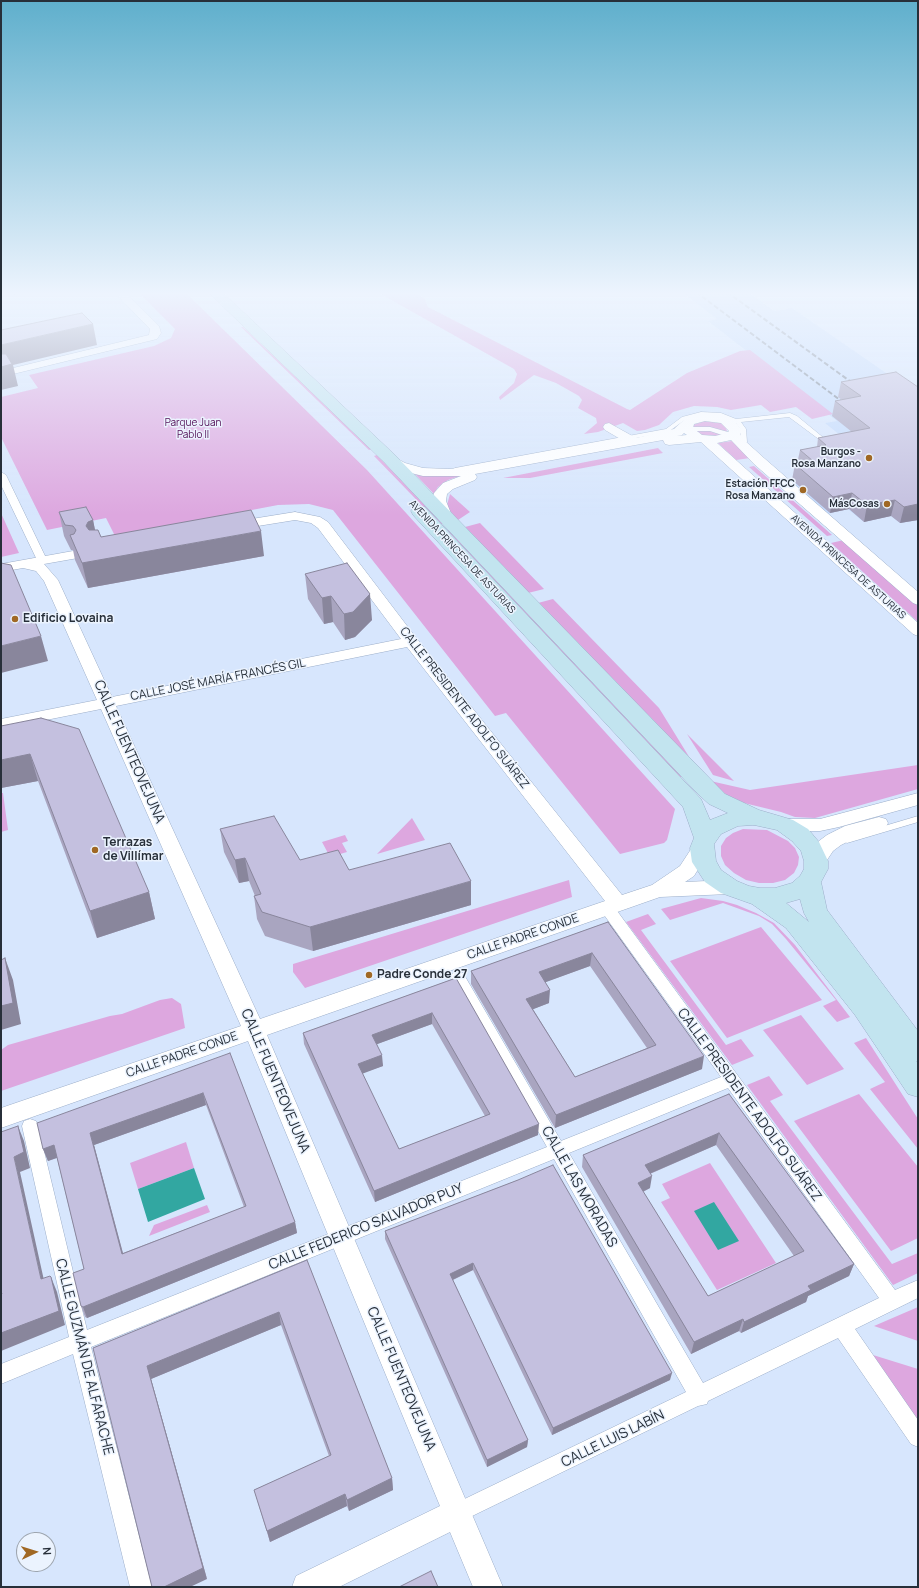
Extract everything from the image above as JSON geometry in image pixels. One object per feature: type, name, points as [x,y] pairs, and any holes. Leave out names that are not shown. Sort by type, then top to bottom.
[{"type":"main road","name":"AVENIDA PRINCESA DE ASTURIAS","points":[[274,366],[365,454],[692,804],[704,843]]},
{"type":"main road","name":"AVENIDA PRINCESA DE ASTURIAS","points":[[292,366],[390,459],[706,789],[717,799],[754,818]]},
{"type":"main road","points":[[817,863],[800,889],[788,894],[760,897],[729,887],[713,876],[704,862],[704,843],[713,828],[724,822],[738,818],[770,820],[785,825],[800,835],[811,848],[817,863],[812,901],[816,913],[918,1051]]},
{"type":"main road","points":[[760,897],[795,922],[810,939],[864,1008],[918,1086]]},
{"type":"street","points":[[9,372],[34,366]]},
{"type":"street","name":"AVENIDA PRINCESA DE ASTURIAS","points":[[685,427],[696,418],[706,417],[724,420],[737,432],[759,461],[918,600]]},
{"type":"street","points":[[609,427],[631,440]]},
{"type":"street","points":[[390,459],[406,467],[436,473],[471,471],[631,440],[673,434],[685,427],[691,434],[702,439],[723,439],[737,432]]},
{"type":"street","name":"AVENIDA PRINCESA DE ASTURIAS","points":[[445,516],[438,501],[441,493],[448,486],[458,481],[475,476],[676,439],[702,439],[918,631]]},
{"type":"street","points":[[1,475],[42,560]]},
{"type":"street","name":"CALLE PRESIDENTE ADOLFO SUÁREZ","points":[[216,529],[286,517],[307,517],[323,525],[612,906],[731,1080],[892,1302]]},
{"type":"street","points":[[1,568],[68,556],[53,568],[51,580]]},
{"type":"street","name":"CALLE FUENTEOVEJUNA","points":[[22,564],[41,568],[51,580],[254,1030],[488,1587]]},
{"type":"street","name":"CALLE JOSÉ MARÍA FRANCÉS GIL","points":[[1,724],[412,642]]},
{"type":"street","points":[[785,825],[820,825],[918,799]]},
{"type":"street","points":[[817,863],[841,835],[918,812]]},
{"type":"street","name":"CALLE PADRE CONDE","points":[[1,1118],[659,890],[687,871],[704,843]]},
{"type":"street","name":"CALLE PADRE CONDE","points":[[659,890],[729,887]]},
{"type":"street","name":"CALLE LAS MORADAS","points":[[458,977],[700,1397]]},
{"type":"street","name":"CALLE FEDERICO SALVADOR PUY","points":[[1,1374],[731,1080]]},
{"type":"street","name":"CALLE GUZMÁN DE ALFARACHE","points":[[30,1126],[80,1342],[141,1587]]},
{"type":"street","name":"CALLE LUIS LABÍN","points":[[307,1587],[457,1513],[700,1397],[918,1289]]},
{"type":"street","points":[[841,1326],[918,1437]]},
{"type":"lane","points":[[668,430],[684,418],[702,414],[721,415],[737,432],[918,593]]},
{"type":"lane","points":[[631,440],[685,427],[737,432],[750,421],[790,415],[822,439]]},
{"type":"lane","points":[[817,863],[918,819]]},
{"type":"shaded area","name":"Burgos - Rosa Manzano","points":[[766,366],[876,366],[918,395],[918,520],[900,523],[885,511],[864,522],[848,509],[823,515],[785,482],[810,477],[861,452],[825,423],[837,421]]},
{"type":"shaded area","points":[[194,1168],[205,1199],[148,1222],[138,1189]]},
{"type":"shaded area","points":[[714,1202],[739,1241],[718,1250],[694,1211]]},
{"type":"green space","name":"Parque Juan Pablo II","points":[[67,366],[261,366],[367,470],[675,809],[667,840],[664,843],[620,854],[506,713],[495,716],[333,510],[309,504],[278,505],[115,536],[106,518],[47,530],[1,437],[1,397],[38,388],[29,375]]},
{"type":"green space","points":[[282,366],[284,366],[372,449],[369,450]]},
{"type":"green space","points":[[509,366],[543,366],[630,410],[687,373],[704,366],[771,366],[833,414],[812,419],[796,407],[770,412],[761,405],[731,410],[717,407],[694,406],[673,412],[659,425],[645,430],[637,431],[623,423],[598,432],[584,434],[597,423],[596,418],[578,408],[582,400],[579,396],[556,383],[534,375],[500,400],[499,397],[514,383],[517,374],[514,369]]},
{"type":"green space","points":[[704,421],[721,423],[725,425],[727,431],[718,436],[702,435],[693,428],[693,425]]},
{"type":"green space","points":[[732,441],[750,458],[736,460],[718,443]]},
{"type":"green space","points":[[658,448],[663,453],[530,478],[503,478]]},
{"type":"green space","points":[[377,455],[443,524],[440,524],[374,456]]},
{"type":"green space","points":[[754,466],[832,535],[827,536],[749,467]]},
{"type":"green space","points":[[413,472],[427,475],[460,476],[448,480],[438,487],[434,494]]},
{"type":"green space","points":[[450,494],[470,512],[458,520],[447,505]]},
{"type":"green space","points":[[1,513],[19,553],[1,557]]},
{"type":"green space","points":[[480,523],[544,589],[528,593],[465,527]]},
{"type":"green space","points":[[449,530],[683,776],[678,778],[446,531]]},
{"type":"green space","points":[[844,540],[918,605],[918,622],[831,543]]},
{"type":"green space","points":[[553,599],[659,708],[696,768],[538,603]]},
{"type":"green space","points":[[687,734],[734,781],[713,775]]},
{"type":"green space","points":[[918,765],[918,789],[815,818],[795,817],[744,803],[727,795],[706,780],[750,790]]},
{"type":"green space","points":[[1,793],[3,793],[8,830],[1,832]]},
{"type":"green space","points":[[412,818],[425,840],[377,854]]},
{"type":"green space","points":[[743,829],[767,830],[788,841],[795,848],[799,857],[798,865],[794,873],[785,880],[773,883],[759,883],[746,880],[734,873],[725,865],[721,856],[721,846],[726,838]]},
{"type":"green space","points":[[345,835],[348,841],[342,843],[347,852],[330,857],[322,842]]},
{"type":"green space","points":[[569,880],[572,897],[305,988],[293,972],[293,964]]},
{"type":"green space","points":[[701,898],[723,901],[737,905],[774,923],[795,945],[850,1017],[837,1022],[823,1006],[836,1000],[786,939],[772,924],[759,916],[723,903],[670,920],[661,909]]},
{"type":"green space","points":[[648,914],[656,924],[641,930],[726,1045],[741,1039],[754,1056],[732,1065],[626,922]]},
{"type":"green space","points":[[761,927],[822,1000],[727,1038],[670,961]]},
{"type":"green space","points":[[172,998],[181,1004],[185,1028],[1,1091],[1,1050],[8,1045],[110,1016],[122,1014],[160,1000]]},
{"type":"green space","points":[[801,1015],[844,1069],[807,1085],[763,1030]]},
{"type":"green space","points":[[866,1038],[918,1119],[918,1149],[870,1089],[885,1082],[854,1043]]},
{"type":"green space","points":[[769,1076],[783,1095],[770,1101],[892,1264],[918,1253],[918,1273],[893,1285],[747,1085]]},
{"type":"green space","points":[[859,1094],[918,1167],[918,1238],[891,1251],[794,1121]]},
{"type":"green space","points":[[186,1142],[194,1168],[138,1189],[130,1163]]},
{"type":"green space","points":[[710,1163],[776,1263],[717,1290],[661,1202],[670,1198],[662,1184]]},
{"type":"green space","points":[[207,1205],[210,1212],[149,1236],[154,1225]]},
{"type":"green space","points":[[918,1307],[918,1341],[874,1326]]},
{"type":"green space","points":[[873,1355],[918,1369],[918,1421]]},
{"type":"building","name":"Burgos - Rosa Manzano","points":[[896,372],[918,387],[918,504],[904,507],[895,500],[867,505],[852,493],[833,497],[795,464],[813,461],[800,450],[826,445],[818,438],[870,428],[835,401],[861,396],[841,382]]},
{"type":"building","points":[[86,507],[93,520],[88,522],[86,526],[89,530],[98,530],[101,537],[251,510],[261,531],[82,563],[70,535],[74,534],[76,530],[73,526],[65,525],[59,512]]},
{"type":"building","points":[[1,563],[11,565],[41,636],[1,646]]},
{"type":"building","points":[[347,563],[370,594],[353,612],[344,614],[331,596],[322,598],[305,574]]},
{"type":"building","name":"Terrazas de Villímar","points":[[41,718],[79,729],[149,892],[90,911],[30,754],[1,760],[1,726]]},
{"type":"building","points":[[274,816],[300,860],[338,850],[349,870],[450,843],[471,881],[310,927],[262,912],[254,896],[261,894],[245,858],[235,860],[220,829]]},
{"type":"building","points":[[608,922],[704,1056],[556,1115],[471,971]],"holes":[[[592,953],[656,1045],[575,1077],[526,999],[550,990],[539,972]]]},
{"type":"building","points":[[5,958],[13,1003],[1,1006],[1,960]]},
{"type":"building","points":[[456,978],[539,1124],[374,1191],[303,1033]],"holes":[[[432,1013],[490,1114],[399,1149],[358,1064],[382,1055],[372,1035]]]},
{"type":"building","points":[[230,1053],[295,1222],[83,1307],[81,1306],[73,1273],[84,1269],[54,1145],[43,1149],[37,1123]],"holes":[[[203,1093],[246,1206],[122,1254],[90,1133]]]},
{"type":"building","points":[[729,1094],[854,1264],[808,1286],[811,1290],[744,1322],[743,1319],[694,1342],[583,1155]],"holes":[[[719,1133],[804,1251],[708,1296],[638,1183],[652,1176],[645,1165]]]},
{"type":"building","points":[[18,1126],[24,1152],[14,1157],[41,1279],[51,1277],[59,1311],[1,1333],[1,1132]]},
{"type":"building","points":[[553,1165],[672,1373],[553,1428],[473,1263],[450,1274],[528,1440],[487,1460],[385,1231]]},
{"type":"building","points":[[307,1260],[392,1478],[347,1500],[345,1494],[267,1531],[254,1490],[331,1455],[279,1312],[147,1366],[203,1568],[164,1587],[152,1587],[93,1348]]},
{"type":"building","points":[[431,1571],[438,1587],[399,1587]]},
{"type":"railway","points":[[795,366],[848,406]]},
{"type":"railway","points":[[829,366],[858,387]]},
{"type":"place","name":"Burgos - Rosa Manzano","points":[[869,458]]},
{"type":"place","name":"Estación FFCC Rosa Manzano","points":[[803,490]]},
{"type":"place","name":"MásCosas","points":[[887,504]]},
{"type":"place","name":"Edificio Lovaina","points":[[15,619]]},
{"type":"place","name":"Terrazas de Villímar","points":[[95,850]]},
{"type":"place","name":"Padre Conde 27","points":[[369,975]]}]
